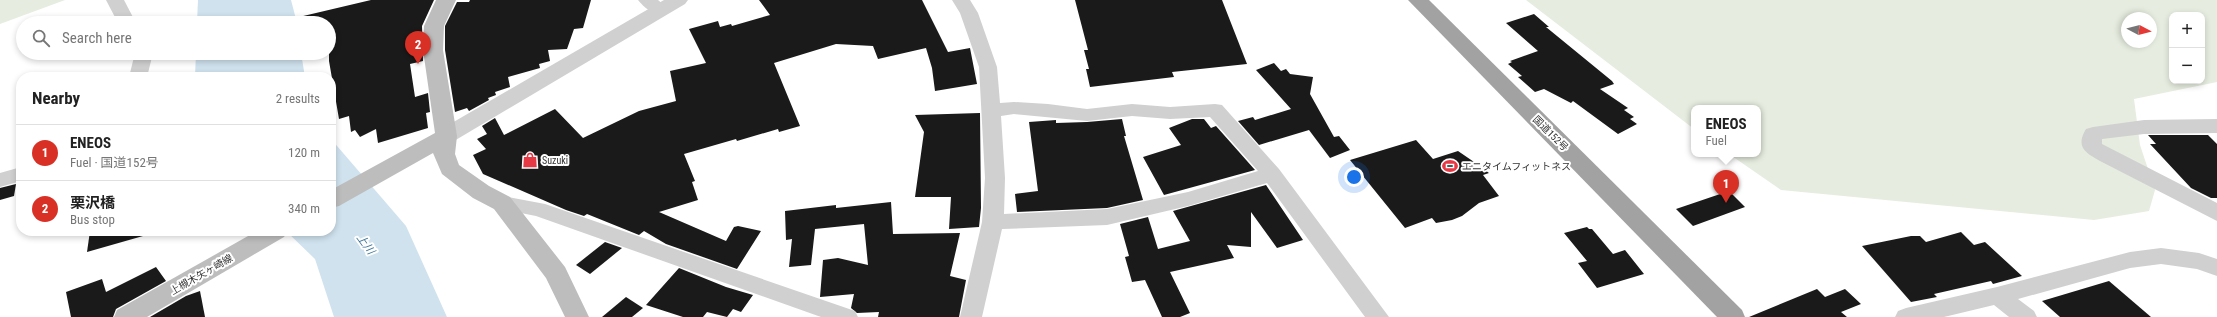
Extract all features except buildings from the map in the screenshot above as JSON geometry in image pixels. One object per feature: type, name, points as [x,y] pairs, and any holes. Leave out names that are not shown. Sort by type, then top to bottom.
[{"type":"highway","name":"国道152号","points":[[1418,0],[1733,317]]},
{"type":"main road","points":[[446,0],[434,26],[433,50],[446,136],[444,154],[450,169],[481,192],[502,202],[556,273],[577,317]]},
{"type":"main road","points":[[336,197],[402,159],[446,136]]},
{"type":"main road","name":"上槻木矢ヶ崎線","points":[[126,317],[267,236]]},
{"type":"street","points":[[115,0],[123,16]]},
{"type":"street","points":[[961,0],[969,13],[988,67],[995,178],[993,222],[971,317]]},
{"type":"street","points":[[446,136],[662,3]]},
{"type":"street","points":[[139,72],[142,60]]},
{"type":"street","points":[[990,111],[1014,108],[1087,115],[1132,110],[1170,113],[1214,110],[1272,174],[1378,317]]},
{"type":"street","points":[[2217,126],[2144,127],[2100,132],[2093,134],[2092,146],[2114,160],[2194,198],[2217,213]]},
{"type":"street","points":[[993,222],[1107,217],[1188,199],[1272,174]]},
{"type":"street","points":[[0,180],[16,175]]},
{"type":"street","points":[[502,202],[538,209],[847,317]]},
{"type":"street","points":[[1906,317],[1997,296],[2130,260],[2161,256],[2198,261],[2217,268]]},
{"type":"street","points":[[1997,296],[2026,317]]},
{"type":"shaded area","points":[[0,0],[65,0],[22,16],[16,16],[16,18],[0,24]]},
{"type":"shaded area","points":[[1526,0],[2217,0],[2217,82],[2134,99],[2140,145],[2155,190],[2149,211],[2094,220],[1781,190],[1733,157],[1761,157],[1761,105],[1691,105],[1691,127]]},
{"type":"water","points":[[198,0],[291,0],[295,16],[197,16]]},
{"type":"water","points":[[196,60],[302,60],[304,72],[195,72]]},
{"type":"water","name":"上川","points":[[336,145],[406,226],[447,317],[334,317],[315,259],[291,236],[336,236]]},
{"type":"place","name":"栗沢橋","points":[[418,64]]},
{"type":"place","name":"Suzuki","points":[[530,160]]},
{"type":"place","name":"エニタイムフィットネス","points":[[1450,166]]},
{"type":"place","name":"ENEOS","points":[[1726,203]]}]
